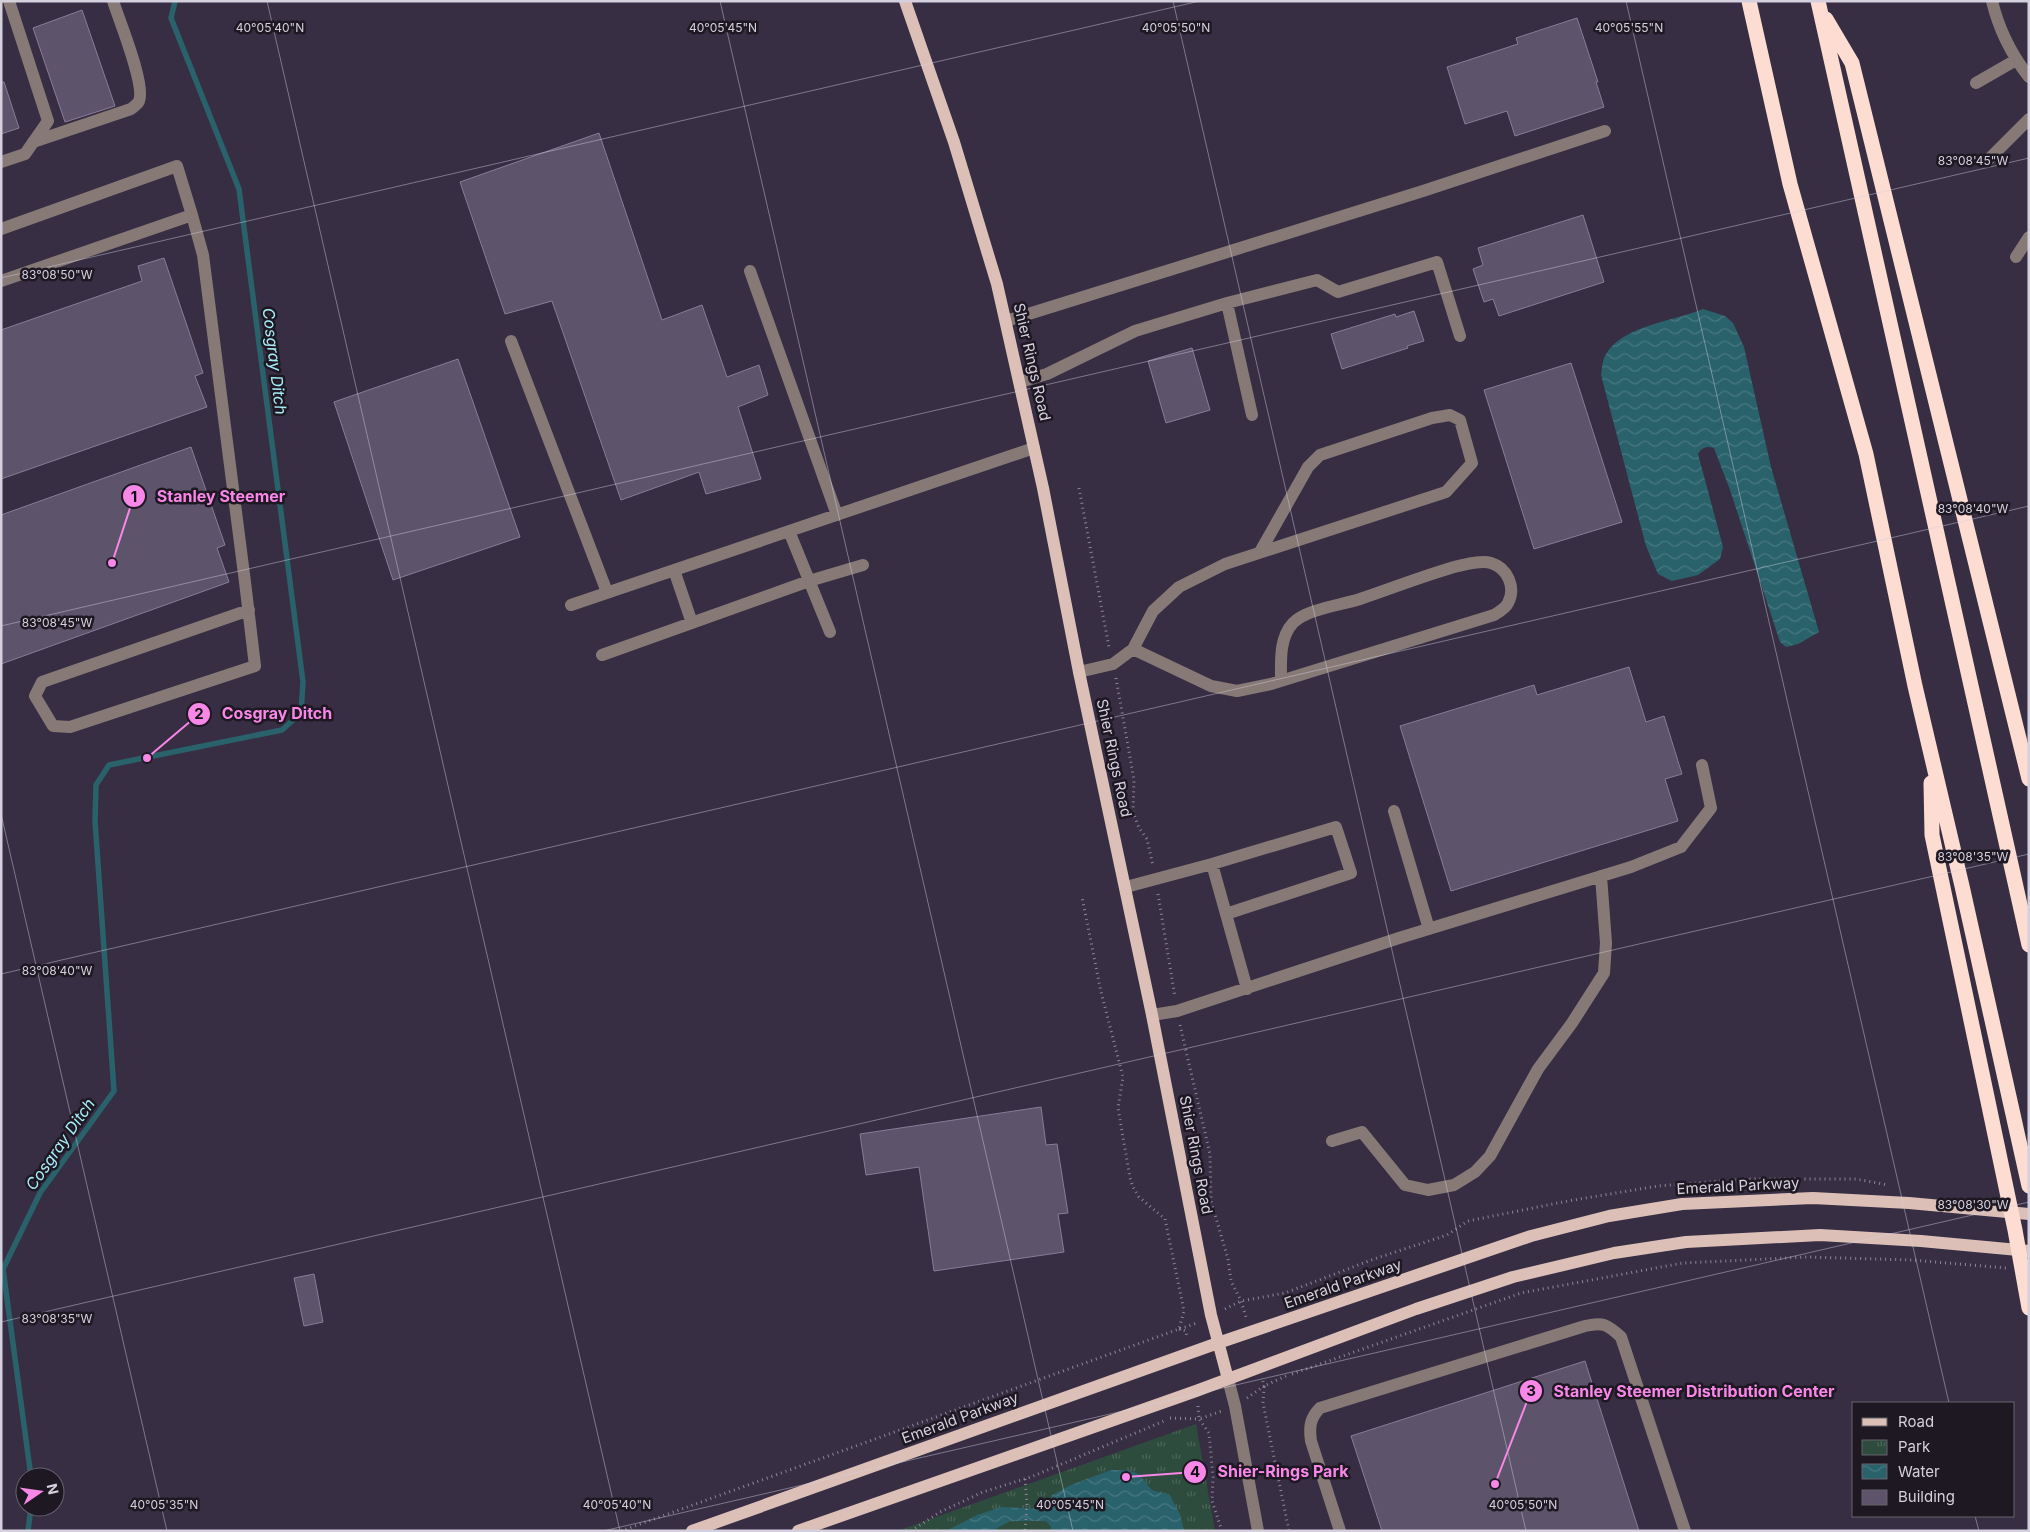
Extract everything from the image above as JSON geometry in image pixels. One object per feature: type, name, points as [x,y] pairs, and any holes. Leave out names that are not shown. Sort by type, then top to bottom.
[{"type":"highway","points":[[1749,1],[1790,184],[1866,454],[1912,676],[2029,1186]]},
{"type":"highway","points":[[1819,4],[1852,63],[2029,779]]},
{"type":"highway","points":[[1819,4],[2029,945]]},
{"type":"highway","points":[[1931,754],[1932,835],[2013,1220],[2029,1308]]},
{"type":"main road","name":"Shier Rings Road","points":[[905,1],[954,142],[997,284],[1006,321],[1126,887],[1218,1343],[1228,1379]]},
{"type":"main road","name":"Emerald Parkway","points":[[692,1531],[1218,1343],[1531,1236],[1609,1216],[1682,1204],[1813,1198],[1910,1203],[2029,1214]]},
{"type":"main road","points":[[798,1531],[1196,1391],[1416,1309],[1545,1269],[1614,1253],[1686,1242],[1820,1235],[1921,1241],[2029,1251]]},
{"type":"street","points":[[33,142],[131,110],[139,101],[140,86],[137,72],[113,1]]},
{"type":"street","points":[[1992,1],[1998,24],[2016,60],[2029,78]]},
{"type":"street","points":[[1,162],[25,154],[48,121],[13,2]]},
{"type":"street","points":[[1976,83],[2016,60]]},
{"type":"street","points":[[1989,158],[2029,119]]},
{"type":"street","points":[[1006,321],[1423,191],[1605,131]]},
{"type":"street","points":[[1,228],[177,166],[203,256],[248,610],[255,666],[70,727],[53,726],[35,696],[42,682],[248,610]]},
{"type":"street","points":[[1,282],[192,215]]},
{"type":"street","points":[[2016,258],[2029,237]]},
{"type":"street","points":[[1020,382],[1047,374],[1135,331],[1227,303],[1317,280],[1338,292],[1437,262],[1460,336]]},
{"type":"street","points":[[750,271],[836,515]]},
{"type":"street","points":[[1227,303],[1252,415]]},
{"type":"street","points":[[511,341],[608,592]]},
{"type":"street","points":[[1079,672],[1113,664],[1133,649],[1153,611],[1179,587],[1225,564],[1446,492],[1472,463],[1460,420],[1450,416],[1432,418],[1320,455],[1308,467],[1260,552]]},
{"type":"street","points":[[571,605],[1034,448]]},
{"type":"street","points":[[789,531],[830,632]]},
{"type":"street","points":[[1133,649],[1211,686],[1237,690],[1280,680],[1494,616],[1508,605],[1512,592],[1509,580],[1503,570],[1491,562],[1458,566],[1302,616],[1293,622],[1285,634],[1281,654],[1280,680]]},
{"type":"street","points":[[602,655],[809,581],[863,565]]},
{"type":"street","points":[[674,570],[692,623]]},
{"type":"street","points":[[1152,1015],[1177,1011],[1247,989],[1428,929],[1631,867],[1681,847],[1711,808],[1702,765]]},
{"type":"street","points":[[1394,811],[1428,929]]},
{"type":"street","points":[[1126,887],[1156,880],[1336,827],[1351,873],[1226,914]]},
{"type":"street","points":[[1212,864],[1247,989]]},
{"type":"street","points":[[1332,1141],[1362,1132],[1405,1185],[1420,1189],[1428,1190],[1454,1184],[1475,1172],[1490,1156],[1538,1068],[1572,1023],[1604,973],[1606,943],[1601,876]]},
{"type":"street","points":[[1340,1531],[1311,1441],[1309,1428],[1313,1415],[1320,1408],[1600,1323],[1611,1327],[1621,1337],[1685,1531]]},
{"type":"street","name":"Shier Rings Road","points":[[1228,1379],[1235,1406],[1258,1531]]},
{"type":"path","points":[[1082,897],[1100,992],[1123,1077],[1118,1108],[1130,1178],[1139,1197],[1165,1219],[1184,1311],[1179,1329]]},
{"type":"path","points":[[1912,1260],[2009,1268]]},
{"type":"path","points":[[621,1531],[1179,1329],[1186,1331],[1190,1353]]},
{"type":"path","points":[[1196,1391],[1199,1419],[1209,1433],[1213,1477],[1212,1501],[1222,1531]]},
{"type":"path","points":[[911,1531],[940,1512],[983,1492],[1025,1479],[1172,1418],[1199,1419]]},
{"type":"path","points":[[1025,1479],[1027,1504],[1025,1531]]},
{"type":"green space","points":[[1196,1424],[1215,1531],[897,1531]]},
{"type":"water","points":[[1703,309],[1725,316],[1733,323],[1744,347],[1771,467],[1819,632],[1798,644],[1786,647],[1780,642],[1730,490],[1714,448],[1705,448],[1698,454],[1723,547],[1720,559],[1698,575],[1672,581],[1658,574],[1646,546],[1601,375],[1603,361],[1612,346],[1635,331]]},
{"type":"water","points":[[1111,1470],[1133,1472],[1139,1475],[1152,1490],[1169,1494],[1180,1514],[1184,1531],[1051,1531],[1051,1527],[1046,1521],[1010,1521],[992,1531],[946,1531],[977,1515],[1002,1507],[1046,1509],[1049,1506],[1052,1495],[1071,1485]]},
{"type":"building","points":[[82,10],[115,106],[65,122],[33,28]]},
{"type":"building","points":[[1577,18],[1598,82],[1596,82],[1604,107],[1515,136],[1507,111],[1465,124],[1447,67],[1518,44],[1516,38]]},
{"type":"building","points":[[1,82],[4,82],[19,128],[1,134]]},
{"type":"building","points":[[599,133],[662,320],[702,305],[727,377],[759,365],[768,395],[738,407],[761,479],[706,494],[699,472],[621,500],[552,301],[505,314],[460,182]]},
{"type":"building","points":[[1583,215],[1604,282],[1499,316],[1493,299],[1484,302],[1473,269],[1483,265],[1478,248]]},
{"type":"building","points":[[164,258],[203,373],[195,376],[207,407],[1,479],[1,330],[142,281],[138,266]]},
{"type":"building","points":[[1414,311],[1424,341],[1342,369],[1331,334],[1395,314],[1396,317]]},
{"type":"building","points":[[1192,348],[1210,410],[1166,423],[1148,361]]},
{"type":"building","points":[[458,359],[520,537],[393,580],[334,402]]},
{"type":"building","points":[[1571,363],[1622,522],[1534,549],[1484,390]]},
{"type":"building","points":[[191,447],[225,545],[217,548],[229,582],[1,664],[1,515]]},
{"type":"building","points":[[1629,667],[1646,722],[1664,716],[1682,774],[1665,779],[1678,821],[1451,891],[1400,726],[1534,685],[1537,695]]},
{"type":"building","points":[[1041,1107],[1046,1145],[1057,1144],[1068,1213],[1058,1214],[1064,1252],[934,1271],[919,1167],[866,1175],[860,1134]]},
{"type":"building","points":[[314,1274],[323,1322],[304,1326],[294,1278]]},
{"type":"building","points":[[1585,1361],[1639,1531],[1382,1531],[1351,1436]]},
{"type":"waterway","name":"Cosgray Ditch","points":[[30,1467],[3,1269],[40,1193],[114,1091],[95,821],[96,785],[109,765],[282,730],[301,713],[303,682],[239,189],[171,18],[175,1]]},
{"type":"waterway","name":"Cosgray Ditch","points":[[28,1531],[30,1517]]},
{"type":"place","name":"Stanley Steemer","points":[[112,563]]},
{"type":"place","name":"Cosgray Ditch","points":[[147,758]]},
{"type":"place","name":"Shier-Rings Park","points":[[1126,1477]]},
{"type":"place","name":"Stanley Steemer Distribution Center","points":[[1495,1484]]}]
